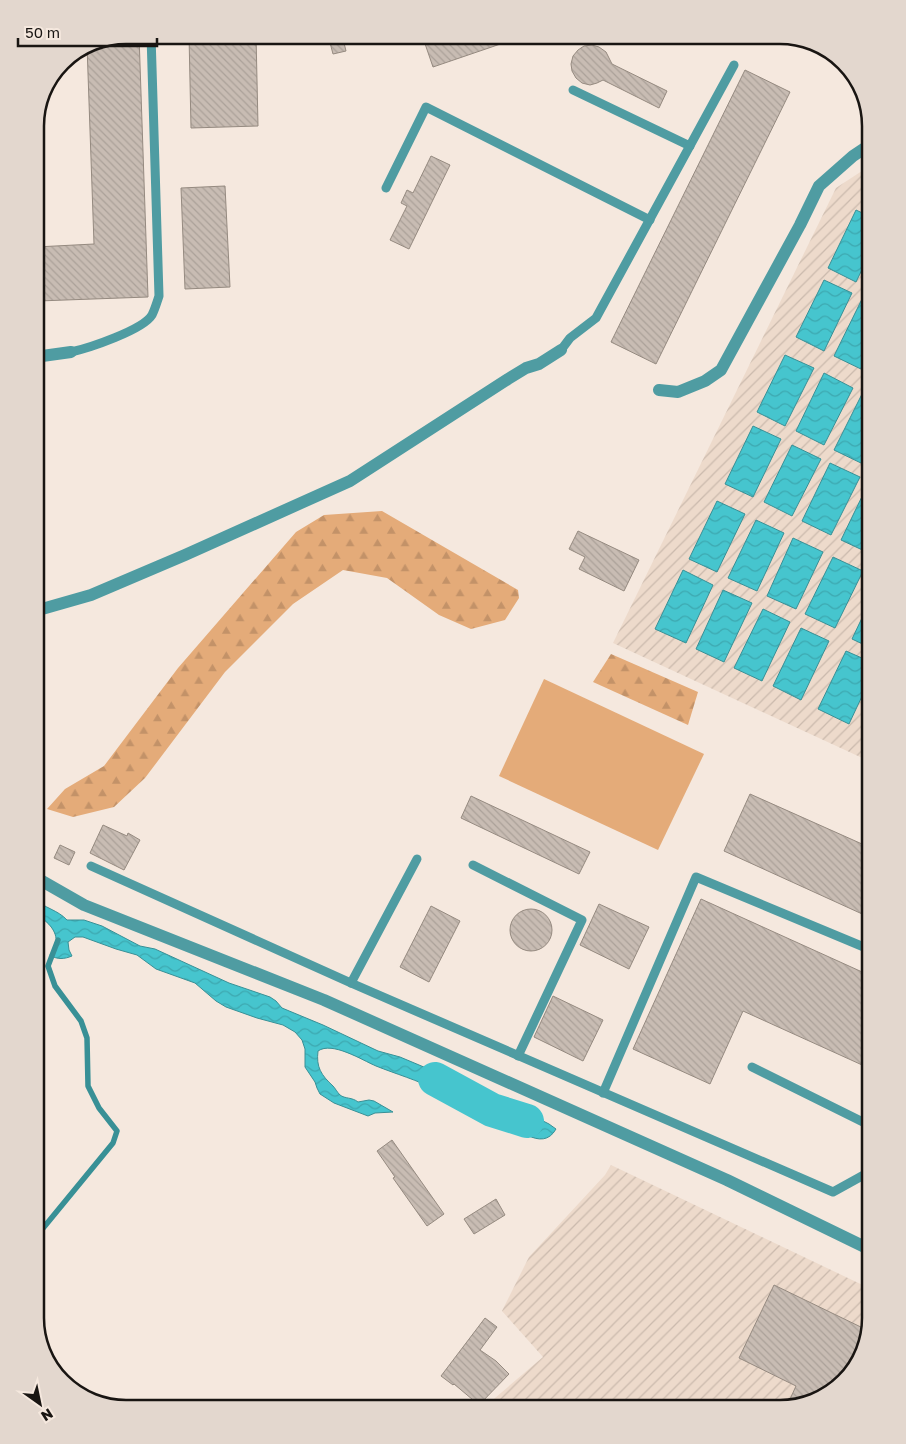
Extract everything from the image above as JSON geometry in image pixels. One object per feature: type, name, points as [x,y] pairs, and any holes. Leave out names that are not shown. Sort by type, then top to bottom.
[{"type":"street","points":[[659,390],[678,392],[705,381],[721,370],[800,225],[819,186],[862,150]]},
{"type":"street","points":[[44,608],[91,595],[350,482],[508,379],[526,368],[539,364],[561,350]]},
{"type":"street","points":[[44,356],[71,352]]},
{"type":"street","points":[[44,882],[84,905],[324,1000],[727,1180],[862,1246]]},
{"type":"lane","points":[[71,352],[86,349],[136,328],[152,316],[159,296],[151,44]]},
{"type":"lane","points":[[561,350],[570,338],[596,318],[734,65]]},
{"type":"lane","points":[[573,90],[690,146]]},
{"type":"lane","points":[[386,188],[426,107],[650,220]]},
{"type":"lane","points":[[351,983],[417,859]]},
{"type":"lane","points":[[474,865],[582,920],[518,1056]]},
{"type":"lane","points":[[91,866],[351,983],[833,1192],[862,1176]]},
{"type":"lane","points":[[603,1093],[696,877],[862,946]]},
{"type":"lane","points":[[752,1067],[862,1122]]},
{"type":"shaded area","points":[[862,171],[862,758],[613,643],[836,188]]},
{"type":"shaded area","points":[[611,1165],[862,1285],[861,1334],[854,1355],[842,1372],[817,1392],[796,1399],[493,1400],[543,1357],[502,1311],[529,1257],[605,1175]]},
{"type":"green space","points":[[382,511],[518,590],[519,598],[505,620],[471,629],[439,615],[387,578],[343,570],[293,604],[225,672],[145,778],[114,807],[73,817],[47,809],[65,789],[104,766],[178,668],[296,532],[324,515]]},
{"type":"green space","points":[[611,654],[698,692],[688,725],[593,682]]},
{"type":"green space","points":[[544,679],[704,754],[658,850],[499,776]]},
{"type":"water","points":[[856,210],[862,213],[862,270],[856,282],[828,268]]},
{"type":"water","points":[[824,280],[852,293],[824,351],[796,337]]},
{"type":"water","points":[[862,299],[862,370],[834,356]]},
{"type":"water","points":[[785,355],[814,368],[785,426],[757,412]]},
{"type":"water","points":[[824,373],[853,388],[824,445],[796,431]]},
{"type":"water","points":[[862,394],[862,464],[834,450]]},
{"type":"water","points":[[753,426],[781,439],[753,497],[725,484]]},
{"type":"water","points":[[792,445],[821,459],[792,516],[764,502]]},
{"type":"water","points":[[830,463],[860,477],[831,535],[802,521]]},
{"type":"water","points":[[862,496],[862,550],[841,540]]},
{"type":"water","points":[[717,501],[745,514],[717,572],[689,559]]},
{"type":"water","points":[[756,520],[784,533],[757,591],[728,578]]},
{"type":"water","points":[[793,538],[823,552],[796,609],[767,596]]},
{"type":"water","points":[[833,557],[862,571],[835,628],[805,614]]},
{"type":"water","points":[[683,570],[713,585],[686,643],[655,629]]},
{"type":"water","points":[[723,590],[752,603],[724,662],[696,649]]},
{"type":"water","points":[[763,609],[790,622],[762,681],[734,668]]},
{"type":"water","points":[[862,618],[862,644],[852,639]]},
{"type":"water","points":[[801,628],[829,641],[801,700],[773,686]]},
{"type":"water","points":[[846,651],[862,658],[862,696],[849,724],[818,709]]},
{"type":"water","points":[[44,906],[67,920],[84,920],[102,926],[140,946],[155,949],[229,983],[270,997],[282,1008],[378,1051],[400,1057],[486,1094],[467,1107],[429,1086],[376,1066],[347,1052],[331,1048],[318,1051],[319,1066],[322,1074],[340,1095],[358,1102],[374,1101],[393,1112],[375,1113],[368,1116],[334,1103],[320,1094],[305,1067],[305,1049],[302,1040],[295,1032],[283,1025],[226,1007],[195,983],[156,969],[137,955],[83,937],[75,937],[68,942],[72,956],[61,959],[55,958],[50,955],[56,944],[55,934],[44,920]]},
{"type":"water","points":[[498,1098],[556,1129],[550,1136],[543,1139],[536,1138],[528,1136],[498,1118],[475,1113]]},
{"type":"building","points":[[139,44],[148,297],[44,301],[44,247],[94,244],[87,54],[110,45]]},
{"type":"building","points":[[189,44],[256,44],[258,126],[191,128]]},
{"type":"building","points":[[330,44],[344,44],[346,51],[333,54]]},
{"type":"building","points":[[425,44],[500,44],[433,67]]},
{"type":"building","points":[[592,45],[606,52],[612,64],[667,91],[659,108],[603,80],[590,85],[582,83],[576,78],[571,64],[573,56],[584,46]]},
{"type":"building","points":[[745,70],[790,92],[656,364],[611,342]]},
{"type":"building","points":[[431,156],[450,165],[409,249],[390,240],[407,206],[401,203],[407,190],[413,193]]},
{"type":"building","points":[[225,186],[230,287],[185,289],[181,188]]},
{"type":"building","points":[[578,531],[639,560],[624,591],[579,569],[585,557],[569,549]]},
{"type":"building","points":[[750,794],[862,844],[862,914],[724,851]]},
{"type":"building","points":[[471,796],[590,852],[579,874],[461,818]]},
{"type":"building","points":[[103,825],[127,836],[128,833],[140,840],[124,870],[90,853]]},
{"type":"building","points":[[60,845],[75,852],[69,865],[54,858]]},
{"type":"building","points":[[701,899],[862,972],[862,1065],[743,1011],[710,1084],[633,1049]]},
{"type":"building","points":[[599,904],[649,927],[629,969],[580,945]]},
{"type":"building","points":[[431,906],[460,921],[429,982],[400,967]]},
{"type":"building","points":[[535,909],[543,912],[549,918],[552,930],[549,942],[543,948],[527,951],[519,948],[513,942],[510,926],[513,918],[519,912]]},
{"type":"building","points":[[553,996],[603,1020],[583,1061],[534,1037]]},
{"type":"building","points":[[392,1140],[444,1214],[427,1226],[393,1178],[395,1177],[377,1151]]},
{"type":"building","points":[[496,1199],[505,1215],[474,1234],[464,1219]]},
{"type":"building","points":[[774,1285],[861,1327],[854,1355],[842,1372],[817,1392],[796,1399],[790,1399],[796,1386],[739,1358]]},
{"type":"building","points":[[485,1318],[497,1327],[480,1350],[496,1361],[509,1374],[484,1400],[473,1400],[441,1376]]},
{"type":"waterway","points":[[44,1227],[113,1143],[117,1131],[99,1108],[88,1086],[87,1038],[81,1021],[55,986],[48,966],[58,940]]},
{"type":"waterway","points":[[435,1079],[492,1110],[527,1121]]}]
